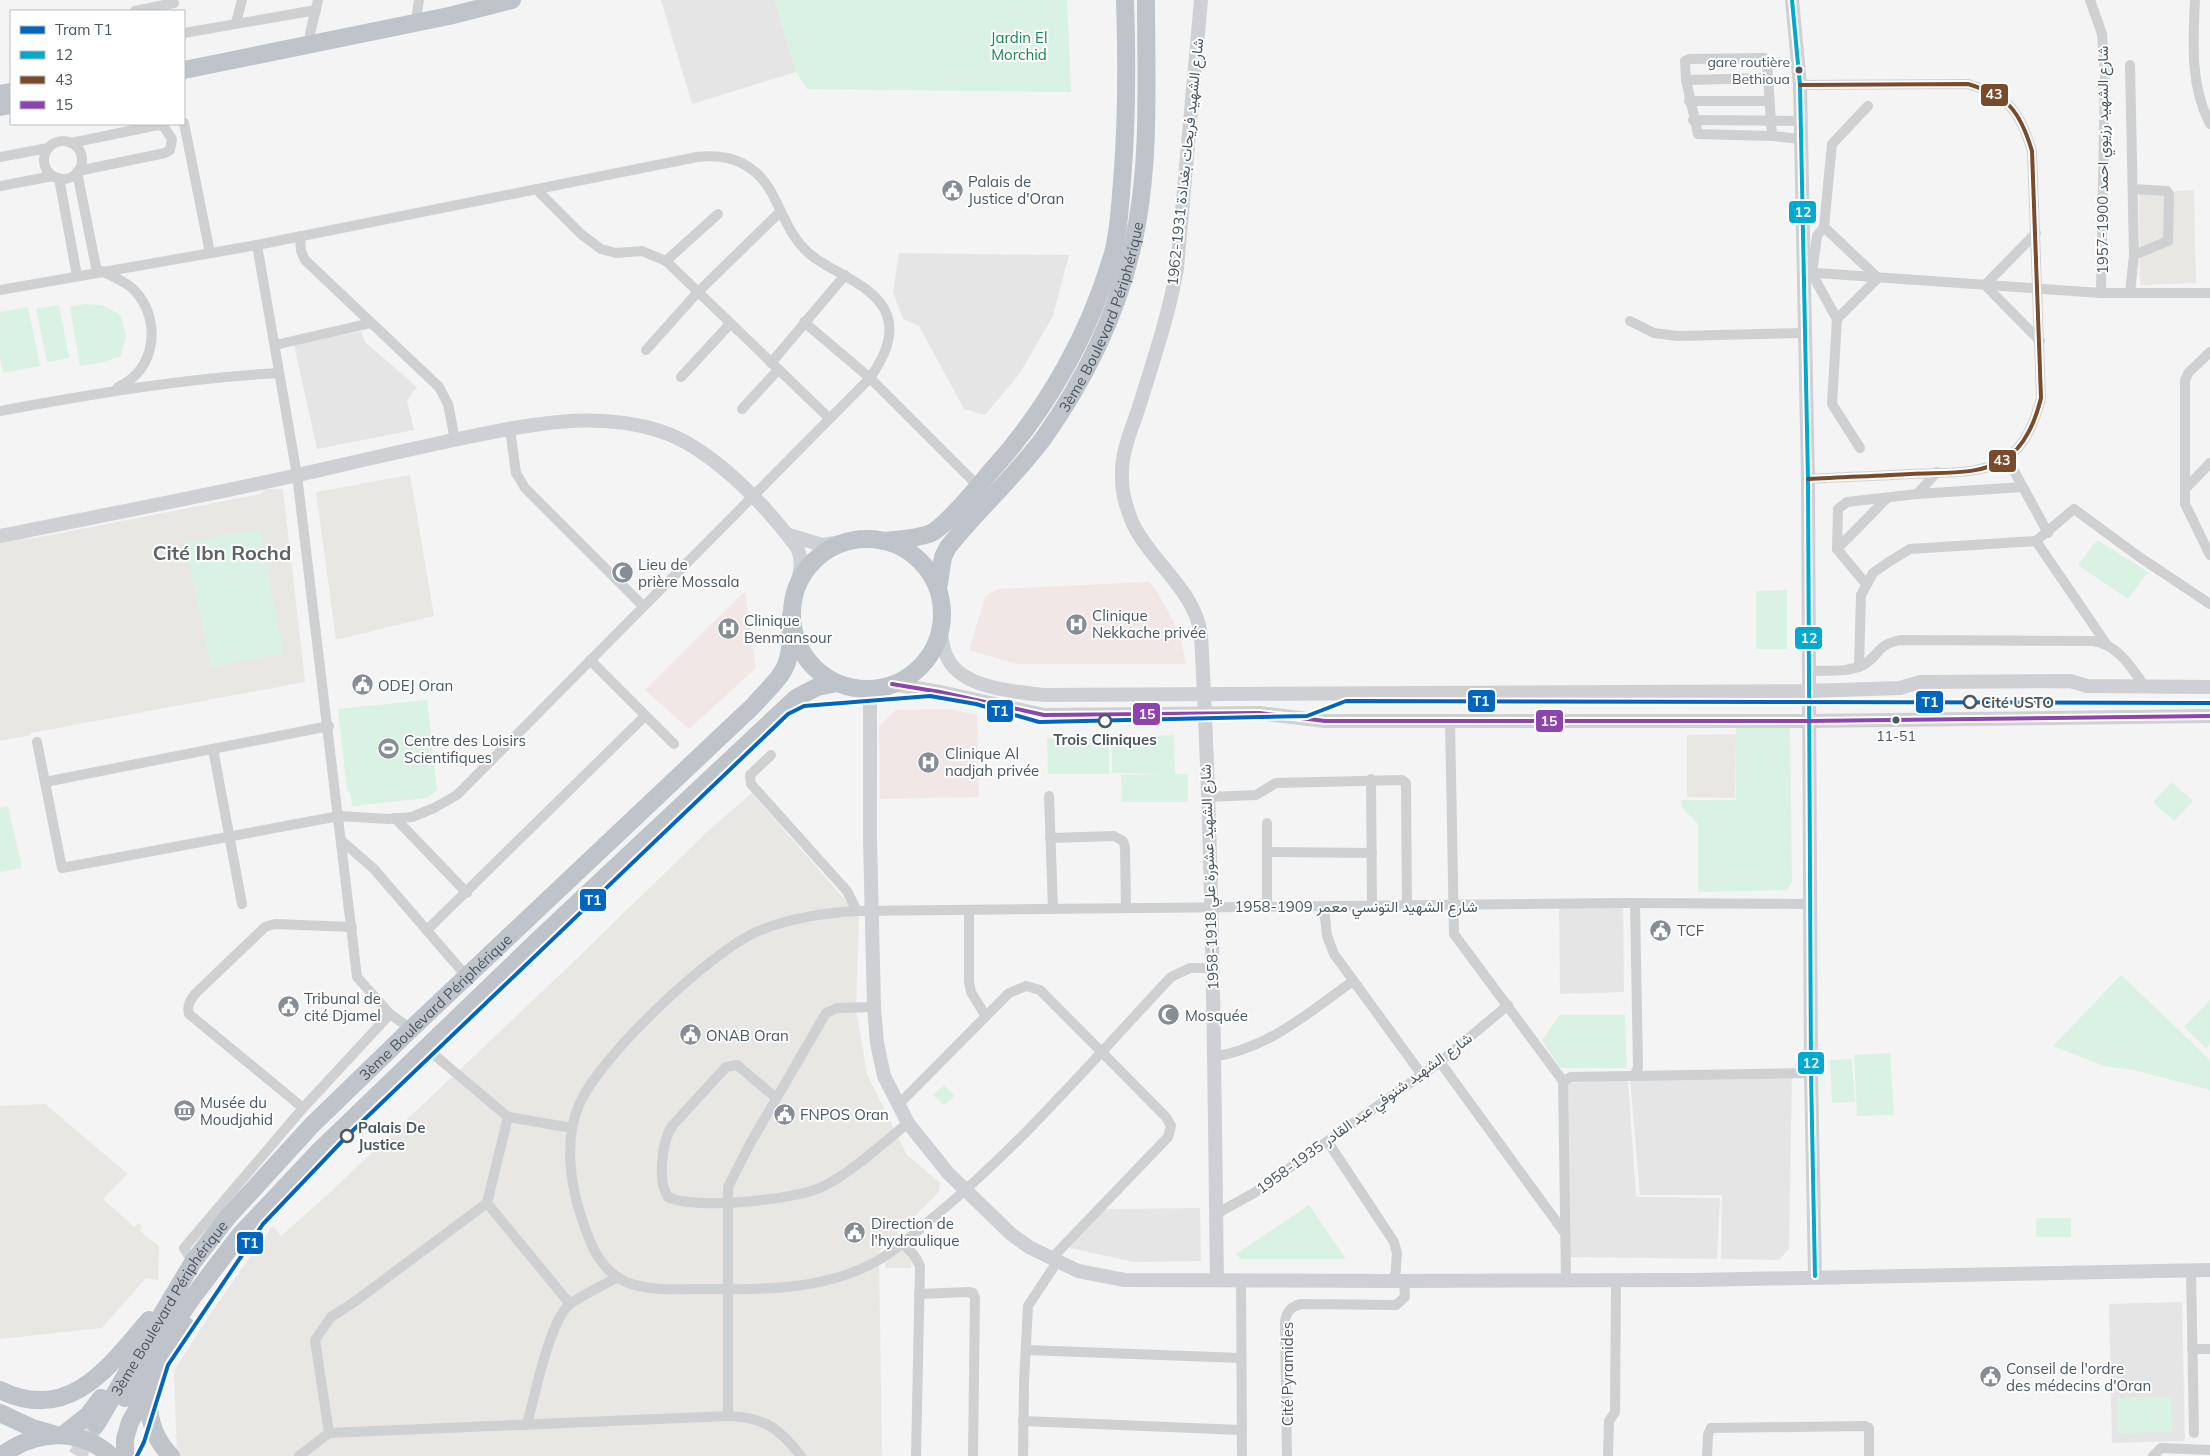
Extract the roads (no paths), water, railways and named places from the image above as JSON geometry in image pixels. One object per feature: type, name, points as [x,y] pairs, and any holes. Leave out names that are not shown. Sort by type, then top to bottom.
[{"type":"highway","points":[[185,58],[310,34],[418,6],[473,0]]},
{"type":"highway","points":[[185,70],[449,16],[512,0]]},
{"type":"highway","name":"3ème Boulevard Périphérique","points":[[884,540],[913,538],[931,534],[941,526],[978,486],[1014,446],[1063,374],[1092,311],[1113,252],[1120,206],[1124,156],[1125,0]]},
{"type":"highway","name":"3ème Boulevard Périphérique","points":[[938,588],[943,557],[948,547],[1012,478],[1044,437],[1085,373],[1113,311],[1132,248],[1142,185],[1146,83],[1146,0]]},
{"type":"highway","points":[[856,539],[884,540],[898,545],[917,558],[931,575],[938,588],[942,615],[936,644],[918,668],[892,684],[862,688],[837,683],[815,668],[799,648],[793,632],[791,615],[796,588],[802,576],[819,555],[842,542],[856,539]]},
{"type":"highway","name":"3ème Boulevard Périphérique","points":[[791,615],[790,654],[783,674],[753,706],[312,1125],[227,1218],[193,1262],[101,1428],[192,1298],[239,1236],[319,1151],[425,1047],[796,698],[816,687],[837,683]]},
{"type":"highway","points":[[125,1456],[125,1438],[130,1422],[201,1297],[267,1206]]},
{"type":"highway","points":[[0,1390],[28,1400],[52,1399],[72,1394],[94,1381],[120,1354],[181,1283]]},
{"type":"highway","points":[[1,1456],[26,1441],[60,1435],[88,1415],[181,1283]]},
{"type":"highway","points":[[149,1389],[148,1409],[153,1428],[159,1441],[171,1456]]},
{"type":"highway","points":[[0,1412],[32,1428],[88,1441],[112,1456]]},
{"type":"street","points":[[236,23],[242,0]]},
{"type":"street","name":"شارع الشهيد فريحات بغدادة 1931-1962","points":[[1201,0],[1178,268],[1169,308],[1124,454],[1122,484],[1133,524],[1191,603],[1199,623],[1205,715]]},
{"type":"street","points":[[1792,0],[1800,86],[1808,273],[1804,332],[1808,479],[1811,1073],[1815,1276]]},
{"type":"street","name":"شارع الشهيد رزيوي احمد 1900-1957","points":[[2090,0],[2102,34],[2105,73],[2101,293]]},
{"type":"street","points":[[2196,0],[2194,69],[2210,124]]},
{"type":"street","points":[[142,10],[174,5]]},
{"type":"street","points":[[185,33],[317,5],[310,34]]},
{"type":"street","points":[[1772,136],[1767,63],[1764,58],[1685,60],[1686,80],[1695,130],[1702,136],[1801,138]]},
{"type":"street","points":[[2130,65],[2134,256],[2130,293]]},
{"type":"street","points":[[1686,80],[1768,78]]},
{"type":"street","points":[[1800,86],[1968,84],[1992,91],[2012,107],[2025,128],[2032,151],[2042,398],[2037,415],[2015,451],[2007,458],[1982,468],[1808,479]]},
{"type":"street","points":[[1690,101],[1769,101]]},
{"type":"street","points":[[1860,448],[1832,404],[1837,319],[1808,273],[1818,236],[1824,227],[1832,144],[1868,106]]},
{"type":"street","points":[[1693,120],[1800,121]]},
{"type":"street","points":[[0,157],[48,148],[58,142],[71,144],[158,125],[164,127],[172,139],[170,150],[165,153],[78,171],[69,178],[56,177],[0,186]]},
{"type":"street","points":[[184,125],[210,253]]},
{"type":"street","points":[[71,144],[80,153],[81,159],[78,171],[100,272],[134,290],[148,308],[152,325],[150,348],[142,368],[127,383],[106,392]]},
{"type":"street","points":[[48,148],[45,154],[45,166],[56,177],[77,276]]},
{"type":"street","points":[[0,290],[300,236],[697,157],[716,156],[736,160],[766,181],[787,226],[810,254],[844,274],[879,301],[887,315],[889,331],[887,346],[870,378],[751,496],[457,795],[434,808],[412,817],[339,816],[62,868],[37,742]]},
{"type":"street","points":[[536,189],[581,234],[601,249],[616,253],[642,250],[666,261],[829,418]]},
{"type":"street","points":[[2134,189],[2166,191],[2169,195],[2169,235],[2164,244],[2134,256]]},
{"type":"street","points":[[646,350],[698,292],[780,212]]},
{"type":"street","points":[[666,261],[718,214]]},
{"type":"street","points":[[1824,227],[1878,278]]},
{"type":"street","points":[[1985,285],[2036,233]]},
{"type":"street","points":[[300,236],[301,251],[305,260],[445,395],[455,440]]},
{"type":"street","points":[[257,244],[297,475],[329,726],[357,977],[390,1014],[411,1029]]},
{"type":"street","points":[[1808,273],[2101,293],[2210,293]]},
{"type":"street","points":[[742,409],[775,366],[804,322],[844,274]]},
{"type":"street","points":[[1837,319],[1878,278]]},
{"type":"street","points":[[1985,285],[2040,341]]},
{"type":"street","points":[[1630,321],[1654,333],[1678,336],[1804,332]]},
{"type":"street","points":[[804,322],[870,378],[978,486]]},
{"type":"street","points":[[275,345],[371,323]]},
{"type":"street","points":[[681,377],[730,324]]},
{"type":"street","points":[[2210,352],[2189,372],[2185,380],[2185,504],[2210,555]]},
{"type":"street","points":[[0,411],[106,392],[245,374],[279,373]]},
{"type":"street","points":[[0,536],[297,475],[455,440],[558,422],[606,420],[660,432],[690,446],[711,460],[751,496],[796,546],[801,560],[796,588]]},
{"type":"street","points":[[510,430],[516,473],[525,488],[643,606]]},
{"type":"street","points":[[2007,458],[2048,533]]},
{"type":"street","points":[[2185,489],[2210,463]]},
{"type":"street","points":[[1917,494],[1937,472]]},
{"type":"street","points":[[1866,584],[1837,549],[1838,509],[1847,502],[1917,494],[2024,488]]},
{"type":"street","points":[[1837,549],[1887,498]]},
{"type":"street","points":[[1859,667],[1861,595],[1873,574],[1910,549],[2036,541],[2048,533],[2074,509],[2138,556],[2210,604]]},
{"type":"street","points":[[788,535],[813,544],[842,542]]},
{"type":"street","points":[[2036,541],[2107,645],[2119,653],[2146,688]]},
{"type":"street","points":[[940,629],[947,659],[964,676],[997,688],[1044,695],[1808,691],[1900,688],[1920,682],[2070,681],[2087,686],[2146,688],[2210,687]]},
{"type":"street","points":[[1809,671],[1847,670],[1859,667],[1869,661],[1881,646],[1900,640],[2092,642],[2107,645]]},
{"type":"street","points":[[590,660],[674,744]]},
{"type":"street","points":[[892,684],[940,692],[1044,715],[1272,714],[1325,721],[1809,721],[2210,716]]},
{"type":"street","points":[[862,688],[870,705],[864,911],[879,1058],[898,1105],[908,1123],[948,1173],[1011,1234],[1054,1260],[1086,1274],[1125,1280],[1695,1280],[1815,1276],[2210,1270]]},
{"type":"street","name":"شارع الشهيد عشورة علي 1918-1958","points":[[1205,715],[1212,906],[1212,1057],[1217,1280]]},
{"type":"street","points":[[427,930],[467,893],[645,716]]},
{"type":"street","points":[[1450,720],[1454,934],[1563,1081],[1566,1279]]},
{"type":"street","points":[[45,782],[329,726]]},
{"type":"street","points":[[213,749],[242,904]]},
{"type":"street","points":[[771,755],[750,775],[752,784],[864,911]]},
{"type":"street","points":[[1208,797],[1256,795],[1276,782],[1397,778],[1406,783],[1407,906]]},
{"type":"street","points":[[1371,779],[1372,906]]},
{"type":"street","points":[[1048,796],[1053,909]]},
{"type":"street","points":[[395,818],[467,893]]},
{"type":"street","points":[[1266,823],[1267,906]]},
{"type":"street","points":[[1050,838],[1114,836],[1123,840],[1125,847],[1126,908]]},
{"type":"street","points":[[342,840],[374,869],[467,977]]},
{"type":"street","points":[[1267,852],[1372,853]]},
{"type":"street","points":[[1634,1076],[1638,1066],[1635,904]]},
{"type":"street","name":"شارع الشهيد التونسي معمر 1909-1958","points":[[618,1277],[608,1270],[594,1251],[580,1213],[572,1183],[572,1128],[579,1106],[586,1092],[619,1049],[693,976],[738,943],[763,930],[822,913],[864,911],[1212,906],[1810,904]]},
{"type":"street","points":[[1324,907],[1325,926],[1330,945],[1353,981],[1422,1075]]},
{"type":"street","points":[[969,910],[969,982],[971,992],[985,1015]]},
{"type":"street","points":[[303,1108],[189,1014],[188,1007],[190,1000],[196,993],[265,927],[275,924],[352,927]]},
{"type":"street","points":[[527,1424],[554,1328],[562,1312],[570,1304],[618,1277],[627,1282],[652,1288],[727,1289],[794,1286],[824,1281],[877,1261],[966,1191],[1171,977],[1190,968],[1212,968]]},
{"type":"street","points":[[1212,1057],[1235,1054],[1258,1045],[1281,1032],[1353,981]]},
{"type":"street","points":[[898,1105],[985,1015],[1009,993],[1026,986],[1040,990],[1166,1117],[1171,1126],[1168,1137],[1054,1260],[1028,1306],[1023,1456]]},
{"type":"street","name":"شارع الشهيد شنوفي عبد القادر 1935-1958","points":[[1216,1214],[1254,1194],[1422,1075],[1508,1005]]},
{"type":"street","points":[[728,1416],[727,1203],[730,1180],[826,1013],[837,1008],[874,1007]]},
{"type":"street","points":[[193,1262],[184,1248],[303,1108],[390,1014]]},
{"type":"street","points":[[425,1047],[508,1117],[572,1128]]},
{"type":"street","points":[[1440,1062],[1564,1232]]},
{"type":"street","points":[[776,1098],[741,1068],[729,1064],[672,1126],[666,1137],[662,1185],[668,1197],[682,1201],[727,1203],[805,1193],[821,1188],[834,1180],[908,1123]]},
{"type":"street","points":[[1563,1081],[1571,1078],[1811,1073]]},
{"type":"street","points":[[329,1433],[315,1340],[331,1317],[353,1304],[487,1203],[508,1117]]},
{"type":"street","points":[[1328,1142],[1394,1242],[1400,1280]]},
{"type":"street","points":[[487,1203],[570,1304]]},
{"type":"street","points":[[902,1243],[919,1261],[916,1456]]},
{"type":"street","points":[[2191,1270],[2194,1433]]},
{"type":"street","points":[[1241,1279],[1242,1456]]},
{"type":"street","name":"Cité Pyramides","points":[[1287,1456],[1285,1322],[1288,1312],[1296,1305],[1302,1304],[1400,1304],[1404,1297],[1400,1280]]},
{"type":"street","points":[[1608,1456],[1609,1421],[1615,1412],[1616,1280]]},
{"type":"street","points":[[919,1294],[968,1292],[973,1293],[975,1298],[973,1456]]},
{"type":"street","points":[[2192,1349],[2210,1349]]},
{"type":"street","points":[[1026,1350],[1241,1358]]},
{"type":"street","points":[[300,1456],[329,1433],[728,1416],[754,1418],[766,1422],[780,1433],[801,1456]]},
{"type":"street","points":[[1023,1421],[1241,1430]]},
{"type":"street","points":[[1707,1456],[1708,1435],[1711,1428],[1812,1425],[1865,1426],[1869,1428],[1868,1456]]},
{"type":"street","points":[[2153,1456],[2161,1448],[2210,1450]]},
{"type":"tunnel","points":[[77,1456],[94,1427]]},
{"type":"tram line","name":"T1","points":[[137,1456],[144,1442],[168,1365],[263,1224],[347,1136],[788,714],[804,706],[930,696],[976,704],[1039,722],[1307,716],[1346,701],[2210,703]]},
{"type":"place","name":"gare routière Bethioua","points":[[1799,70]]},
{"type":"place","name":"Palais de Justice d'Oran","points":[[952,190]]},
{"type":"place","name":"Lieu de prière Mossala","points":[[622,573]]},
{"type":"place","name":"Clinique Nekkache privée","points":[[1076,624]]},
{"type":"place","name":"Clinique Benmansour","points":[[728,629]]},
{"type":"place","name":"ODEJ Oran","points":[[362,685]]},
{"type":"place","name":"Cité USTO","points":[[1970,702]]},
{"type":"place","name":"11-51","points":[[1896,720]]},
{"type":"place","name":"Trois Cliniques","points":[[1105,721]]},
{"type":"place","name":"Centre des Loisirs Scientifiques","points":[[388,749]]},
{"type":"place","name":"Clinique Al nadjah privée","points":[[929,762]]},
{"type":"place","name":"TCF","points":[[1661,930]]},
{"type":"place","name":"Tribunal de cité Djamel","points":[[288,1007]]},
{"type":"place","name":"Mosquée","points":[[1169,1015]]},
{"type":"place","name":"ONAB Oran","points":[[690,1035]]},
{"type":"place","name":"Musée du Moudjahid","points":[[184,1111]]},
{"type":"place","name":"FNPOS Oran","points":[[784,1114]]},
{"type":"place","name":"Palais De Justice","points":[[347,1136]]},
{"type":"place","name":"Direction de l'hydraulique","points":[[855,1232]]},
{"type":"place","name":"Conseil de l'ordre des médecins d'Oran","points":[[1990,1377]]},
{"type":"district","name":"Cité Ibn Rochd","points":[[222,552]]},
{"type":"park label","name":"Jardin El Morchid","points":[[1019,46]]}]
